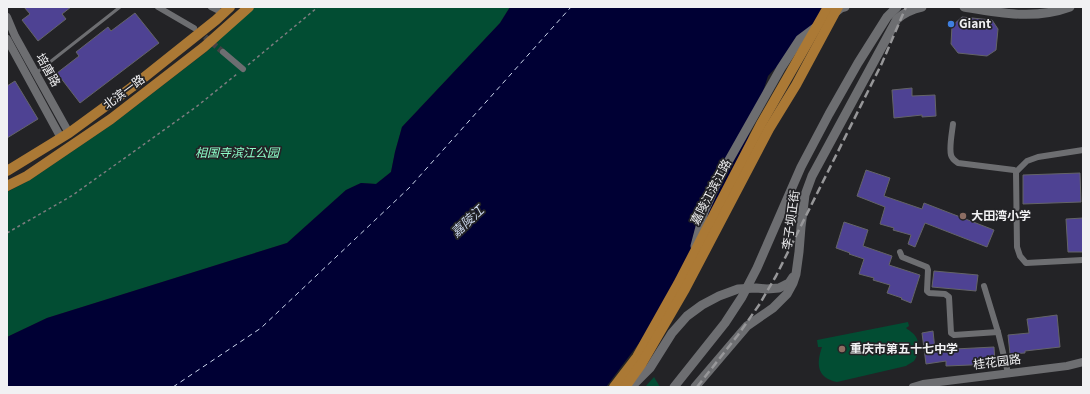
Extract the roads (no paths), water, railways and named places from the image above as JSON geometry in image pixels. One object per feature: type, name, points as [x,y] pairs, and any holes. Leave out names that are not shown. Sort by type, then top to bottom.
[{"type":"main road","name":"北滨一路","points":[[7,186],[27,176],[111,119],[204,47],[249,7]]},
{"type":"main road","name":"嘉陵江滨江路","points":[[614,387],[637,357],[678,284],[761,124],[828,7]]},
{"type":"main road","name":"嘉陵江滨江路","points":[[625,387],[642,363],[685,289],[766,136],[796,86],[838,7]]},
{"type":"main road","points":[[693,253],[704,212],[720,176],[780,68],[800,39],[845,7]]},
{"type":"main road","name":"李子坝正街","points":[[674,387],[725,323],[742,297],[757,268],[801,167],[829,114],[883,23],[897,7]]},
{"type":"main road","name":"李子坝正街","points":[[695,387],[747,326],[773,308],[787,294],[796,274],[805,195],[812,176],[897,19],[902,15],[922,7]]},
{"type":"main road","points":[[964,7],[1022,15],[1050,13],[1070,7]]},
{"type":"main road","name":"北滨一路","points":[[7,171],[65,136],[132,87],[227,10]]},
{"type":"main road","points":[[631,387],[650,368],[672,333],[687,316],[702,305],[719,296],[738,289],[779,288],[789,282],[796,274]]},
{"type":"street","points":[[158,7],[194,28]]},
{"type":"street","points":[[211,7],[227,10]]},
{"type":"street","name":"培唐路","points":[[7,17],[15,36],[36,73],[65,136]]},
{"type":"street","name":"培唐路","points":[[7,39],[65,136]]},
{"type":"street","points":[[223,52],[243,69]]},
{"type":"street","points":[[953,124],[951,156],[954,160],[958,163],[1014,170],[1016,172]]},
{"type":"street","points":[[1083,150],[1038,157],[1027,161],[1016,172],[1016,241],[1020,256],[1026,263],[1083,260]]},
{"type":"street","points":[[900,252],[902,256],[927,267],[927,291],[929,293],[945,294],[949,297],[951,334],[998,332]]},
{"type":"street","points":[[984,286],[998,332],[1008,373]]},
{"type":"street","name":"桂花园路","points":[[913,387],[923,384],[1067,366],[1083,362]]},
{"type":"lane","points":[[36,73],[120,7]]},
{"type":"water","name":"嘉陵江","points":[[510,7],[832,7],[768,76],[715,242],[606,387],[7,387],[7,337],[47,318],[287,243],[346,190],[361,183],[376,184],[391,172],[402,127],[500,23]]},
{"type":"tunnel","points":[[198,31],[223,52]]},
{"type":"railway","points":[[697,387],[738,335],[759,305],[776,276],[882,63],[906,7]]},
{"type":"place","name":"Giant","points":[[951,24]]},
{"type":"place","name":"大田湾小学","points":[[963,216]]},
{"type":"place","name":"重庆市第五十七中学","points":[[842,349]]},
{"type":"park label","name":"相国寺滨江公园","points":[[237,153]]}]
